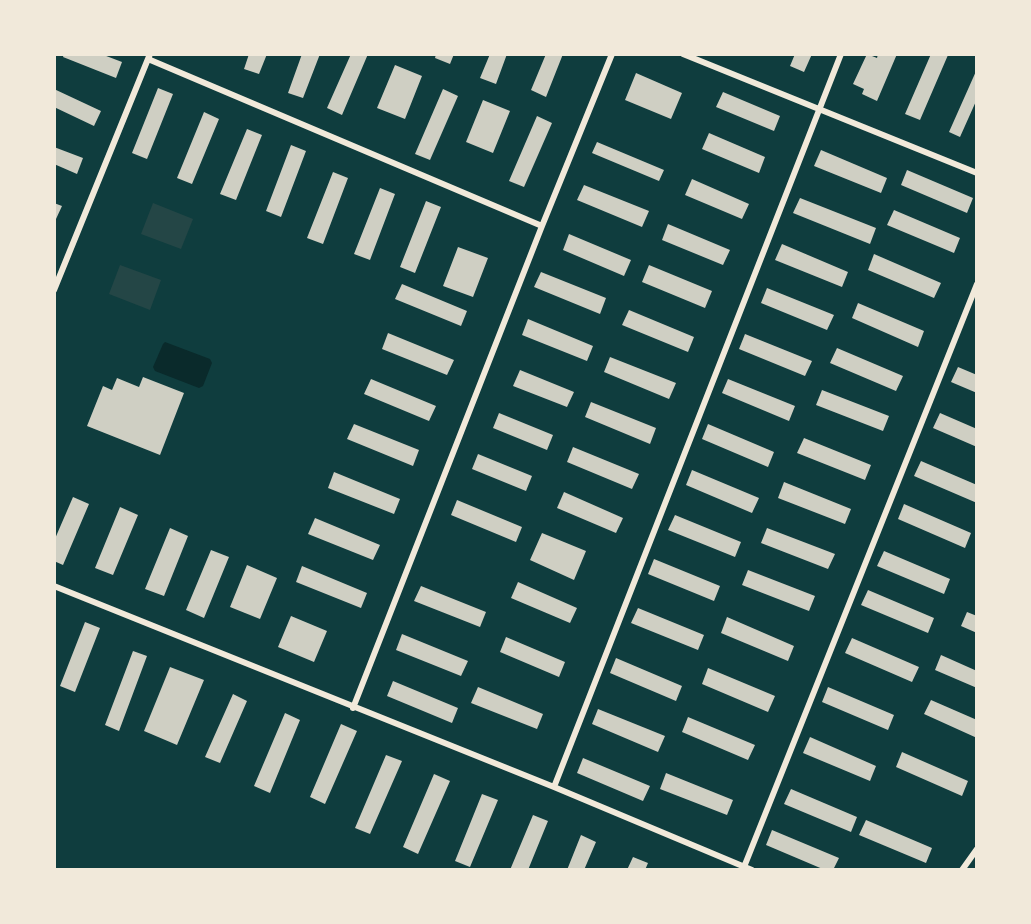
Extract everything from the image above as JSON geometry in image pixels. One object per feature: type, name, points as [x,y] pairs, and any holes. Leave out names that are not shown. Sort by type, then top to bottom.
[{"type":"street","points":[[353,708],[612,54]]},
{"type":"street","points":[[683,54],[977,173]]},
{"type":"street","points":[[554,787],[841,54]]},
{"type":"street","points":[[54,290],[149,56],[542,226]]},
{"type":"street","points":[[744,867],[977,284]]},
{"type":"street","points":[[54,586],[554,787],[752,870]]},
{"type":"street","points":[[962,870],[977,849]]},
{"type":"shaded area","points":[[153,203],[193,219],[181,249],[141,234]]},
{"type":"shaded area","points":[[120,265],[161,280],[150,310],[109,294]]},
{"type":"shaded area","points":[[165,342],[210,359],[212,363],[203,386],[199,388],[155,371],[153,367]]},
{"type":"building","points":[[64,54],[101,54],[122,62],[116,78],[63,57]]},
{"type":"building","points":[[249,54],[267,54],[259,74],[244,69]]},
{"type":"building","points":[[302,54],[320,54],[303,98],[288,93]]},
{"type":"building","points":[[351,54],[368,54],[342,115],[327,108]]},
{"type":"building","points":[[436,54],[454,54],[450,64],[435,58]]},
{"type":"building","points":[[490,54],[507,54],[496,84],[480,78]]},
{"type":"building","points":[[546,54],[563,54],[546,97],[531,90]]},
{"type":"building","points":[[795,54],[812,54],[804,72],[790,66]]},
{"type":"building","points":[[867,54],[877,58],[878,54],[897,54],[877,101],[862,94],[864,89],[853,84]]},
{"type":"building","points":[[931,54],[948,55],[920,120],[905,114]]},
{"type":"building","points":[[395,65],[422,76],[405,119],[377,108]]},
{"type":"building","points":[[977,69],[977,99],[960,137],[949,132]]},
{"type":"building","points":[[636,73],[682,93],[671,119],[625,100]]},
{"type":"building","points":[[158,88],[173,94],[147,159],[132,153]]},
{"type":"building","points":[[54,89],[101,111],[94,126],[54,107]]},
{"type":"building","points":[[443,89],[458,96],[430,160],[415,154]]},
{"type":"building","points":[[723,92],[780,116],[774,131],[716,107]]},
{"type":"building","points":[[483,100],[510,111],[493,153],[466,142]]},
{"type":"building","points":[[204,112],[219,119],[192,184],[177,178]]},
{"type":"building","points":[[537,116],[552,123],[524,187],[509,181]]},
{"type":"building","points":[[247,129],[262,135],[236,200],[220,194]]},
{"type":"building","points":[[709,133],[765,157],[759,173],[702,149]]},
{"type":"building","points":[[597,142],[664,170],[659,181],[592,153]]},
{"type":"building","points":[[291,145],[306,151],[281,217],[266,211]]},
{"type":"building","points":[[54,147],[83,158],[77,174],[54,164]]},
{"type":"building","points":[[821,150],[887,178],[881,193],[814,166]]},
{"type":"building","points":[[907,170],[973,198],[967,213],[901,185]]},
{"type":"building","points":[[333,172],[348,178],[323,244],[307,238]]},
{"type":"building","points":[[692,179],[749,204],[742,219],[685,195]]},
{"type":"building","points":[[584,185],[649,211],[642,227],[577,200]]},
{"type":"building","points":[[380,188],[395,194],[370,260],[354,254]]},
{"type":"building","points":[[800,198],[876,228],[870,244],[793,213]]},
{"type":"building","points":[[426,201],[441,207],[415,273],[400,267]]},
{"type":"building","points":[[54,203],[62,206],[56,219],[54,218]]},
{"type":"building","points":[[894,210],[960,238],[954,253],[887,225]]},
{"type":"building","points":[[668,224],[730,250],[723,265],[662,240]]},
{"type":"building","points":[[569,234],[631,260],[624,276],[563,250]]},
{"type":"building","points":[[782,244],[848,272],[842,287],[775,260]]},
{"type":"building","points":[[458,247],[488,258],[473,297],[443,286]]},
{"type":"building","points":[[874,254],[941,283],[934,298],[868,270]]},
{"type":"building","points":[[649,265],[712,291],[705,308],[642,282]]},
{"type":"building","points":[[541,272],[606,298],[600,314],[534,287]]},
{"type":"building","points":[[402,284],[467,311],[461,326],[395,299]]},
{"type":"building","points":[[767,288],[834,315],[827,330],[761,303]]},
{"type":"building","points":[[858,303],[924,331],[918,347],[852,318]]},
{"type":"building","points":[[629,310],[694,337],[688,352],[622,325]]},
{"type":"building","points":[[528,319],[593,346],[587,361],[522,335]]},
{"type":"building","points":[[388,333],[454,360],[447,375],[382,349]]},
{"type":"building","points":[[745,334],[812,361],[805,376],[739,349]]},
{"type":"building","points":[[837,348],[903,376],[896,391],[830,363]]},
{"type":"building","points":[[610,357],[676,383],[669,399],[604,372]]},
{"type":"building","points":[[958,367],[977,375],[977,393],[951,382]]},
{"type":"building","points":[[520,370],[574,392],[567,407],[513,386]]},
{"type":"building","points":[[143,377],[184,393],[160,455],[87,426],[103,386],[112,390],[117,378],[139,387]]},
{"type":"building","points":[[371,379],[436,406],[429,421],[364,394]]},
{"type":"building","points":[[728,379],[795,406],[789,421],[722,393]]},
{"type":"building","points":[[822,390],[889,416],[883,431],[816,405]]},
{"type":"building","points":[[591,402],[656,428],[650,444],[585,417]]},
{"type":"building","points":[[499,413],[553,435],[547,450],[493,428]]},
{"type":"building","points":[[940,413],[977,429],[977,447],[933,428]]},
{"type":"building","points":[[354,424],[419,450],[413,466],[347,439]]},
{"type":"building","points":[[708,424],[774,452],[768,467],[702,439]]},
{"type":"building","points":[[804,438],[871,465],[865,480],[797,453]]},
{"type":"building","points":[[573,447],[639,474],[632,489],[567,462]]},
{"type":"building","points":[[478,454],[532,476],[526,491],[472,469]]},
{"type":"building","points":[[921,461],[977,485],[977,503],[914,476]]},
{"type":"building","points":[[692,470],[759,498],[752,513],[686,485]]},
{"type":"building","points":[[334,472],[400,499],[394,514],[328,488]]},
{"type":"building","points":[[784,482],[851,509],[845,524],[778,498]]},
{"type":"building","points":[[564,492],[623,518],[616,533],[557,508]]},
{"type":"building","points":[[73,497],[89,504],[63,565],[54,561],[54,541]]},
{"type":"building","points":[[457,500],[522,527],[516,542],[451,515]]},
{"type":"building","points":[[904,504],[971,533],[965,548],[898,519]]},
{"type":"building","points":[[120,507],[138,515],[113,575],[95,568]]},
{"type":"building","points":[[675,515],[741,542],[735,557],[668,530]]},
{"type":"building","points":[[315,518],[380,545],[373,560],[308,534]]},
{"type":"building","points":[[170,528],[188,536],[164,596],[145,589]]},
{"type":"building","points":[[767,528],[835,554],[828,569],[761,543]]},
{"type":"building","points":[[542,533],[586,551],[574,580],[530,560]]},
{"type":"building","points":[[211,550],[229,557],[204,618],[186,610]]},
{"type":"building","points":[[884,551],[950,579],[944,594],[877,566]]},
{"type":"building","points":[[654,559],[720,586],[714,601],[648,574]]},
{"type":"building","points":[[247,565],[277,578],[260,619],[230,607]]},
{"type":"building","points":[[302,566],[367,593],[361,608],[296,582]]},
{"type":"building","points":[[748,570],[815,596],[809,611],[742,585]]},
{"type":"building","points":[[518,582],[577,608],[570,623],[511,598]]},
{"type":"building","points":[[421,586],[486,612],[480,627],[414,601]]},
{"type":"building","points":[[868,590],[934,618],[928,633],[861,605]]},
{"type":"building","points":[[638,608],[704,635],[698,650],[631,623]]},
{"type":"building","points":[[967,612],[977,616],[977,633],[961,626]]},
{"type":"building","points":[[291,616],[327,631],[314,662],[278,647]]},
{"type":"building","points":[[727,617],[794,646],[788,661],[721,633]]},
{"type":"building","points":[[85,622],[100,628],[75,692],[60,686]]},
{"type":"building","points":[[402,634],[468,661],[461,676],[396,650]]},
{"type":"building","points":[[506,637],[565,662],[559,677],[500,652]]},
{"type":"building","points":[[852,638],[919,667],[912,682],[845,653]]},
{"type":"building","points":[[133,651],[147,656],[119,731],[105,725]]},
{"type":"building","points":[[941,655],[977,671],[977,688],[935,670]]},
{"type":"building","points":[[616,658],[682,686],[676,701],[610,673]]},
{"type":"building","points":[[170,667],[204,680],[177,745],[144,731]]},
{"type":"building","points":[[708,668],[775,696],[768,712],[702,684]]},
{"type":"building","points":[[393,681],[458,708],[452,723],[387,696]]},
{"type":"building","points":[[478,687],[543,714],[537,729],[471,703]]},
{"type":"building","points":[[828,687],[894,715],[888,730],[822,702]]},
{"type":"building","points":[[233,694],[247,701],[220,763],[205,757]]},
{"type":"building","points":[[931,700],[977,720],[977,738],[924,714]]},
{"type":"building","points":[[598,709],[665,736],[658,752],[592,724]]},
{"type":"building","points":[[285,713],[300,720],[270,793],[254,786]]},
{"type":"building","points":[[688,717],[755,745],[748,760],[682,732]]},
{"type":"building","points":[[341,724],[357,731],[325,804],[310,797]]},
{"type":"building","points":[[810,737],[876,766],[870,781],[803,753]]},
{"type":"building","points":[[902,752],[968,781],[962,796],[896,767]]},
{"type":"building","points":[[386,755],[402,761],[370,834],[355,828]]},
{"type":"building","points":[[583,758],[650,786],[643,801],[577,773]]},
{"type":"building","points":[[666,773],[733,800],[727,815],[660,789]]},
{"type":"building","points":[[434,774],[450,781],[418,854],[403,847]]},
{"type":"building","points":[[791,789],[857,817],[851,832],[784,804]]},
{"type":"building","points":[[482,794],[498,800],[470,867],[455,861]]},
{"type":"building","points":[[533,815],[548,821],[528,870],[510,870]]},
{"type":"building","points":[[866,820],[932,848],[926,863],[859,835]]},
{"type":"building","points":[[772,830],[839,858],[833,870],[825,870],[766,845]]},
{"type":"building","points":[[581,835],[596,842],[584,870],[567,870]]},
{"type":"building","points":[[633,857],[648,863],[645,870],[627,870]]}]
